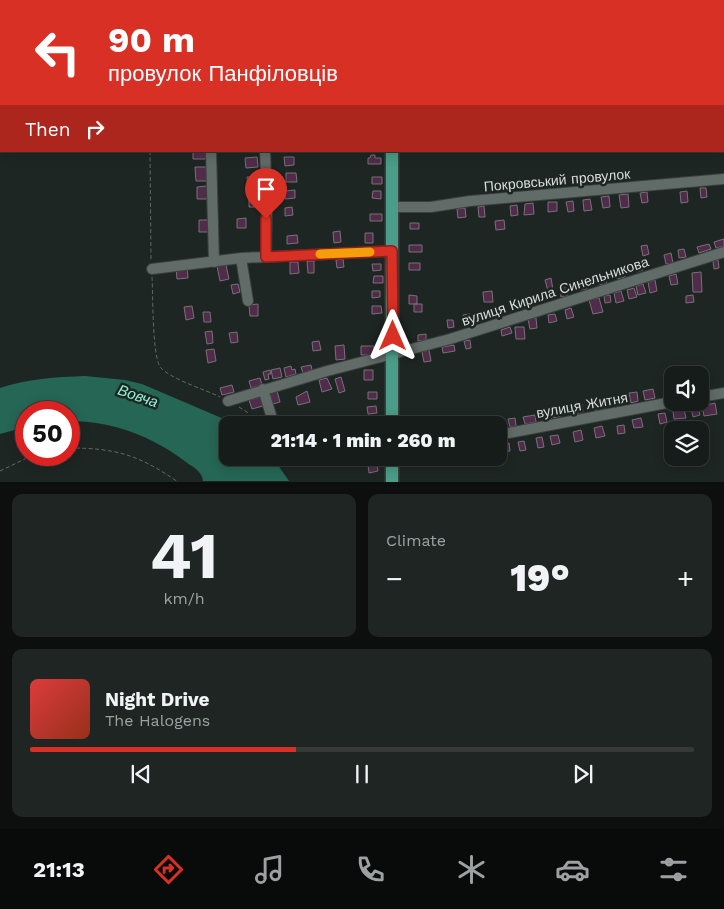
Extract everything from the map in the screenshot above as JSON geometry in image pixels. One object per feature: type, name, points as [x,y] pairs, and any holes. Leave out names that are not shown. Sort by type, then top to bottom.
[{"type":"main road","points":[[392,152],[392,416]]},
{"type":"main road","points":[[392,466],[392,482]]},
{"type":"street","points":[[211,152],[214,262]]},
{"type":"street","points":[[265,152],[267,201],[266,257]]},
{"type":"street","name":"Покровський провулок","points":[[392,207],[431,207],[470,201],[724,179]]},
{"type":"street","points":[[152,269],[241,258],[392,251]]},
{"type":"street","name":"вулиця Кирила Синельникова","points":[[228,401],[263,389],[450,339],[724,252]]},
{"type":"street","points":[[241,258],[248,301]]},
{"type":"street","points":[[263,389],[271,415]]},
{"type":"street","points":[[709,396],[724,393]]},
{"type":"street","name":"вулиця Житня","points":[[507,433],[664,404]]},
{"type":"path","points":[[150,152],[152,269],[156,351],[159,365],[169,374],[228,401],[250,414]]},
{"type":"path","points":[[80,449],[121,452],[146,463],[178,482]]},
{"type":"path","points":[[0,471],[15,464]]},
{"type":"water","name":"Вовча","points":[[85,376],[125,380],[142,384],[219,417],[219,466],[279,466],[289,481],[203,481],[197,470],[173,453],[145,438],[116,427],[80,422],[80,401],[15,401],[15,430],[0,434],[0,388],[53,378]]},
{"type":"building","points":[[193,152],[205,152],[206,159],[193,159]]},
{"type":"building","points":[[371,155],[375,155],[375,158],[381,158],[381,164],[368,164],[368,158]]},
{"type":"building","points":[[257,157],[258,167],[246,168],[245,158]]},
{"type":"building","points":[[284,157],[294,157],[294,165],[285,166]]},
{"type":"building","points":[[195,167],[207,167],[207,181],[196,181]]},
{"type":"building","points":[[286,173],[296,173],[297,182],[286,182]]},
{"type":"building","points":[[258,176],[259,186],[248,187],[247,177]]},
{"type":"building","points":[[372,177],[382,177],[382,184],[372,184]]},
{"type":"building","points":[[207,186],[208,199],[197,199],[197,187]]},
{"type":"building","points":[[700,188],[706,188],[707,197],[701,198]]},
{"type":"building","points":[[295,190],[295,198],[285,199],[285,191]]},
{"type":"building","points":[[373,191],[381,191],[381,199],[372,198]]},
{"type":"building","points":[[687,191],[688,202],[681,203],[680,192]]},
{"type":"building","points":[[647,192],[648,202],[642,203],[640,193]]},
{"type":"building","points":[[628,194],[629,207],[621,208],[619,195]]},
{"type":"building","points":[[609,196],[610,207],[603,208],[601,197]]},
{"type":"building","points":[[249,197],[260,197],[261,207],[249,207]]},
{"type":"building","points":[[590,199],[592,210],[584,211],[583,200]]},
{"type":"building","points":[[573,201],[574,211],[568,212],[566,202]]},
{"type":"building","points":[[548,202],[557,202],[557,211],[548,212]]},
{"type":"building","points":[[533,203],[534,214],[524,215],[525,204]]},
{"type":"building","points":[[517,205],[518,215],[511,216],[510,206]]},
{"type":"building","points":[[484,206],[485,217],[479,217],[478,207]]},
{"type":"building","points":[[292,207],[293,215],[285,216],[285,208]]},
{"type":"building","points":[[465,208],[466,217],[458,218],[457,209]]},
{"type":"building","points":[[370,214],[382,214],[382,221],[370,221]]},
{"type":"building","points":[[246,218],[246,228],[237,228],[237,219]]},
{"type":"building","points":[[199,220],[210,220],[210,232],[199,232]]},
{"type":"building","points":[[504,220],[505,229],[496,230],[495,221]]},
{"type":"building","points":[[410,223],[419,223],[419,229],[410,229]]},
{"type":"building","points":[[340,231],[341,242],[334,243],[333,232]]},
{"type":"building","points":[[365,233],[373,233],[373,243],[365,243]]},
{"type":"building","points":[[297,235],[298,243],[287,244],[287,236]]},
{"type":"building","points":[[724,239],[724,246],[716,248],[714,242]]},
{"type":"building","points":[[709,244],[711,249],[699,253],[697,247]]},
{"type":"building","points":[[409,245],[422,245],[422,252],[409,252]]},
{"type":"building","points":[[647,245],[649,254],[643,256],[641,246]]},
{"type":"building","points":[[684,249],[686,257],[679,258],[678,250]]},
{"type":"building","points":[[671,253],[673,263],[666,264],[664,255]]},
{"type":"building","points":[[343,259],[344,267],[337,268],[336,260]]},
{"type":"building","points":[[641,260],[643,270],[637,272],[634,262]]},
{"type":"building","points":[[718,260],[719,268],[714,269],[713,261]]},
{"type":"building","points":[[307,261],[314,261],[314,273],[308,273]]},
{"type":"building","points":[[290,262],[298,262],[299,273],[290,274]]},
{"type":"building","points":[[409,263],[420,263],[420,270],[409,270]]},
{"type":"building","points":[[372,264],[381,264],[381,270],[373,271]]},
{"type":"building","points":[[226,265],[229,279],[220,281],[217,266]]},
{"type":"building","points":[[187,266],[188,278],[177,279],[176,267]]},
{"type":"building","points":[[624,272],[625,277],[617,279],[616,274]]},
{"type":"building","points":[[701,272],[702,292],[693,292],[692,273]]},
{"type":"building","points":[[676,274],[678,284],[671,285],[669,276]]},
{"type":"building","points":[[605,275],[607,284],[600,285],[598,276]]},
{"type":"building","points":[[374,276],[383,276],[383,283],[373,283]]},
{"type":"building","points":[[551,278],[553,290],[548,291],[545,280]]},
{"type":"building","points":[[585,279],[587,289],[580,290],[578,281]]},
{"type":"building","points":[[655,280],[657,291],[650,293],[648,282]]},
{"type":"building","points":[[565,282],[568,296],[561,297],[559,284]]},
{"type":"building","points":[[238,284],[240,292],[233,294],[231,285]]},
{"type":"building","points":[[643,284],[646,293],[638,295],[636,286]]},
{"type":"building","points":[[634,288],[637,297],[629,299],[627,290]]},
{"type":"building","points":[[372,291],[380,291],[380,297],[372,298]]},
{"type":"building","points":[[492,291],[493,302],[484,302],[483,292]]},
{"type":"building","points":[[621,291],[624,301],[616,303],[614,293]]},
{"type":"building","points":[[409,295],[417,296],[417,304],[409,304]]},
{"type":"building","points":[[610,295],[611,302],[605,303],[604,296]]},
{"type":"building","points":[[693,295],[694,302],[686,303],[686,296]]},
{"type":"building","points":[[599,298],[603,312],[593,314],[589,300]]},
{"type":"building","points":[[524,301],[525,307],[514,310],[512,304]]},
{"type":"building","points":[[258,304],[258,316],[250,316],[249,305]]},
{"type":"building","points":[[414,304],[422,304],[422,312],[414,312]]},
{"type":"building","points":[[192,306],[194,318],[186,320],[184,307]]},
{"type":"building","points":[[372,306],[381,306],[382,313],[372,314]]},
{"type":"building","points":[[571,308],[574,317],[567,319],[565,310]]},
{"type":"building","points":[[203,312],[210,312],[211,322],[204,322]]},
{"type":"building","points":[[470,314],[471,321],[464,322],[463,315]]},
{"type":"building","points":[[555,314],[557,321],[549,323],[548,315]]},
{"type":"building","points":[[536,318],[537,328],[530,329],[528,319]]},
{"type":"building","points":[[447,320],[453,320],[454,327],[448,328]]},
{"type":"building","points":[[510,327],[512,333],[502,336],[501,330]]},
{"type":"building","points":[[515,327],[524,327],[525,339],[516,339]]},
{"type":"building","points":[[212,331],[213,343],[207,344],[205,332]]},
{"type":"building","points":[[237,332],[238,342],[231,343],[229,333]]},
{"type":"building","points":[[426,334],[426,340],[418,341],[418,335]]},
{"type":"building","points":[[470,340],[471,348],[466,349],[464,341]]},
{"type":"building","points":[[319,341],[321,350],[313,351],[312,342]]},
{"type":"building","points":[[344,345],[345,359],[336,360],[335,346]]},
{"type":"building","points":[[454,345],[455,351],[443,353],[442,347]]},
{"type":"building","points":[[361,346],[374,346],[374,355],[361,355]]},
{"type":"building","points":[[214,349],[216,361],[208,363],[206,350]]},
{"type":"building","points":[[429,350],[431,361],[424,362],[422,352]]},
{"type":"building","points":[[311,365],[312,370],[303,373],[301,367]]},
{"type":"building","points":[[291,366],[292,370],[295,369],[296,374],[286,377],[284,368]]},
{"type":"building","points":[[280,368],[282,377],[273,379],[271,370]]},
{"type":"building","points":[[270,370],[271,374],[268,374],[269,379],[265,380],[263,372]]},
{"type":"building","points":[[364,370],[373,370],[373,380],[364,380]]},
{"type":"building","points":[[341,377],[345,391],[339,393],[335,379]]},
{"type":"building","points":[[260,378],[262,385],[251,388],[249,381]]},
{"type":"building","points":[[327,378],[332,389],[322,392],[319,380]]},
{"type":"building","points":[[232,385],[234,392],[222,395],[220,388]]},
{"type":"building","points":[[653,389],[655,398],[645,400],[643,391]]},
{"type":"building","points":[[277,391],[280,402],[273,404],[270,393]]},
{"type":"building","points":[[307,391],[310,402],[298,405],[296,397]]},
{"type":"building","points":[[368,392],[377,392],[377,399],[368,399]]},
{"type":"building","points":[[637,392],[638,401],[631,403],[629,393]]},
{"type":"building","points":[[261,397],[263,406],[252,409],[249,400]]},
{"type":"building","points":[[621,397],[623,404],[616,406],[614,398]]},
{"type":"building","points":[[605,399],[606,409],[595,411],[594,401]]},
{"type":"building","points":[[715,403],[717,414],[704,416],[703,411],[709,411],[709,404]]},
{"type":"building","points":[[582,404],[583,412],[574,414],[572,406]]},
{"type":"building","points":[[376,406],[377,413],[368,414],[367,407]]},
{"type":"building","points":[[560,409],[561,416],[551,418],[550,410]]},
{"type":"building","points":[[673,411],[684,411],[686,418],[674,419]]},
{"type":"building","points":[[692,411],[699,411],[700,415],[693,417]]},
{"type":"building","points":[[665,413],[667,421],[660,424],[658,414]]},
{"type":"building","points":[[535,415],[536,422],[525,424],[523,417]]},
{"type":"building","points":[[515,418],[516,426],[510,427],[508,419]]},
{"type":"building","points":[[641,418],[643,427],[634,428],[632,420]]},
{"type":"building","points":[[624,425],[625,433],[618,434],[617,426]]},
{"type":"building","points":[[602,426],[605,436],[596,438],[594,428]]},
{"type":"building","points":[[581,430],[583,440],[575,442],[573,432]]},
{"type":"building","points":[[558,435],[560,443],[552,445],[550,436]]},
{"type":"building","points":[[542,437],[544,447],[538,448],[536,438]]},
{"type":"building","points":[[524,441],[526,450],[520,451],[518,442]]},
{"type":"building","points":[[509,443],[510,451],[507,451],[507,444]]},
{"type":"building","points":[[368,466],[377,466],[378,471],[369,473]]},
{"type":"slow traffic","points":[[320,254],[370,252]]},
{"type":"route","points":[[266,219],[266,257],[392,251],[393,336]]}]
